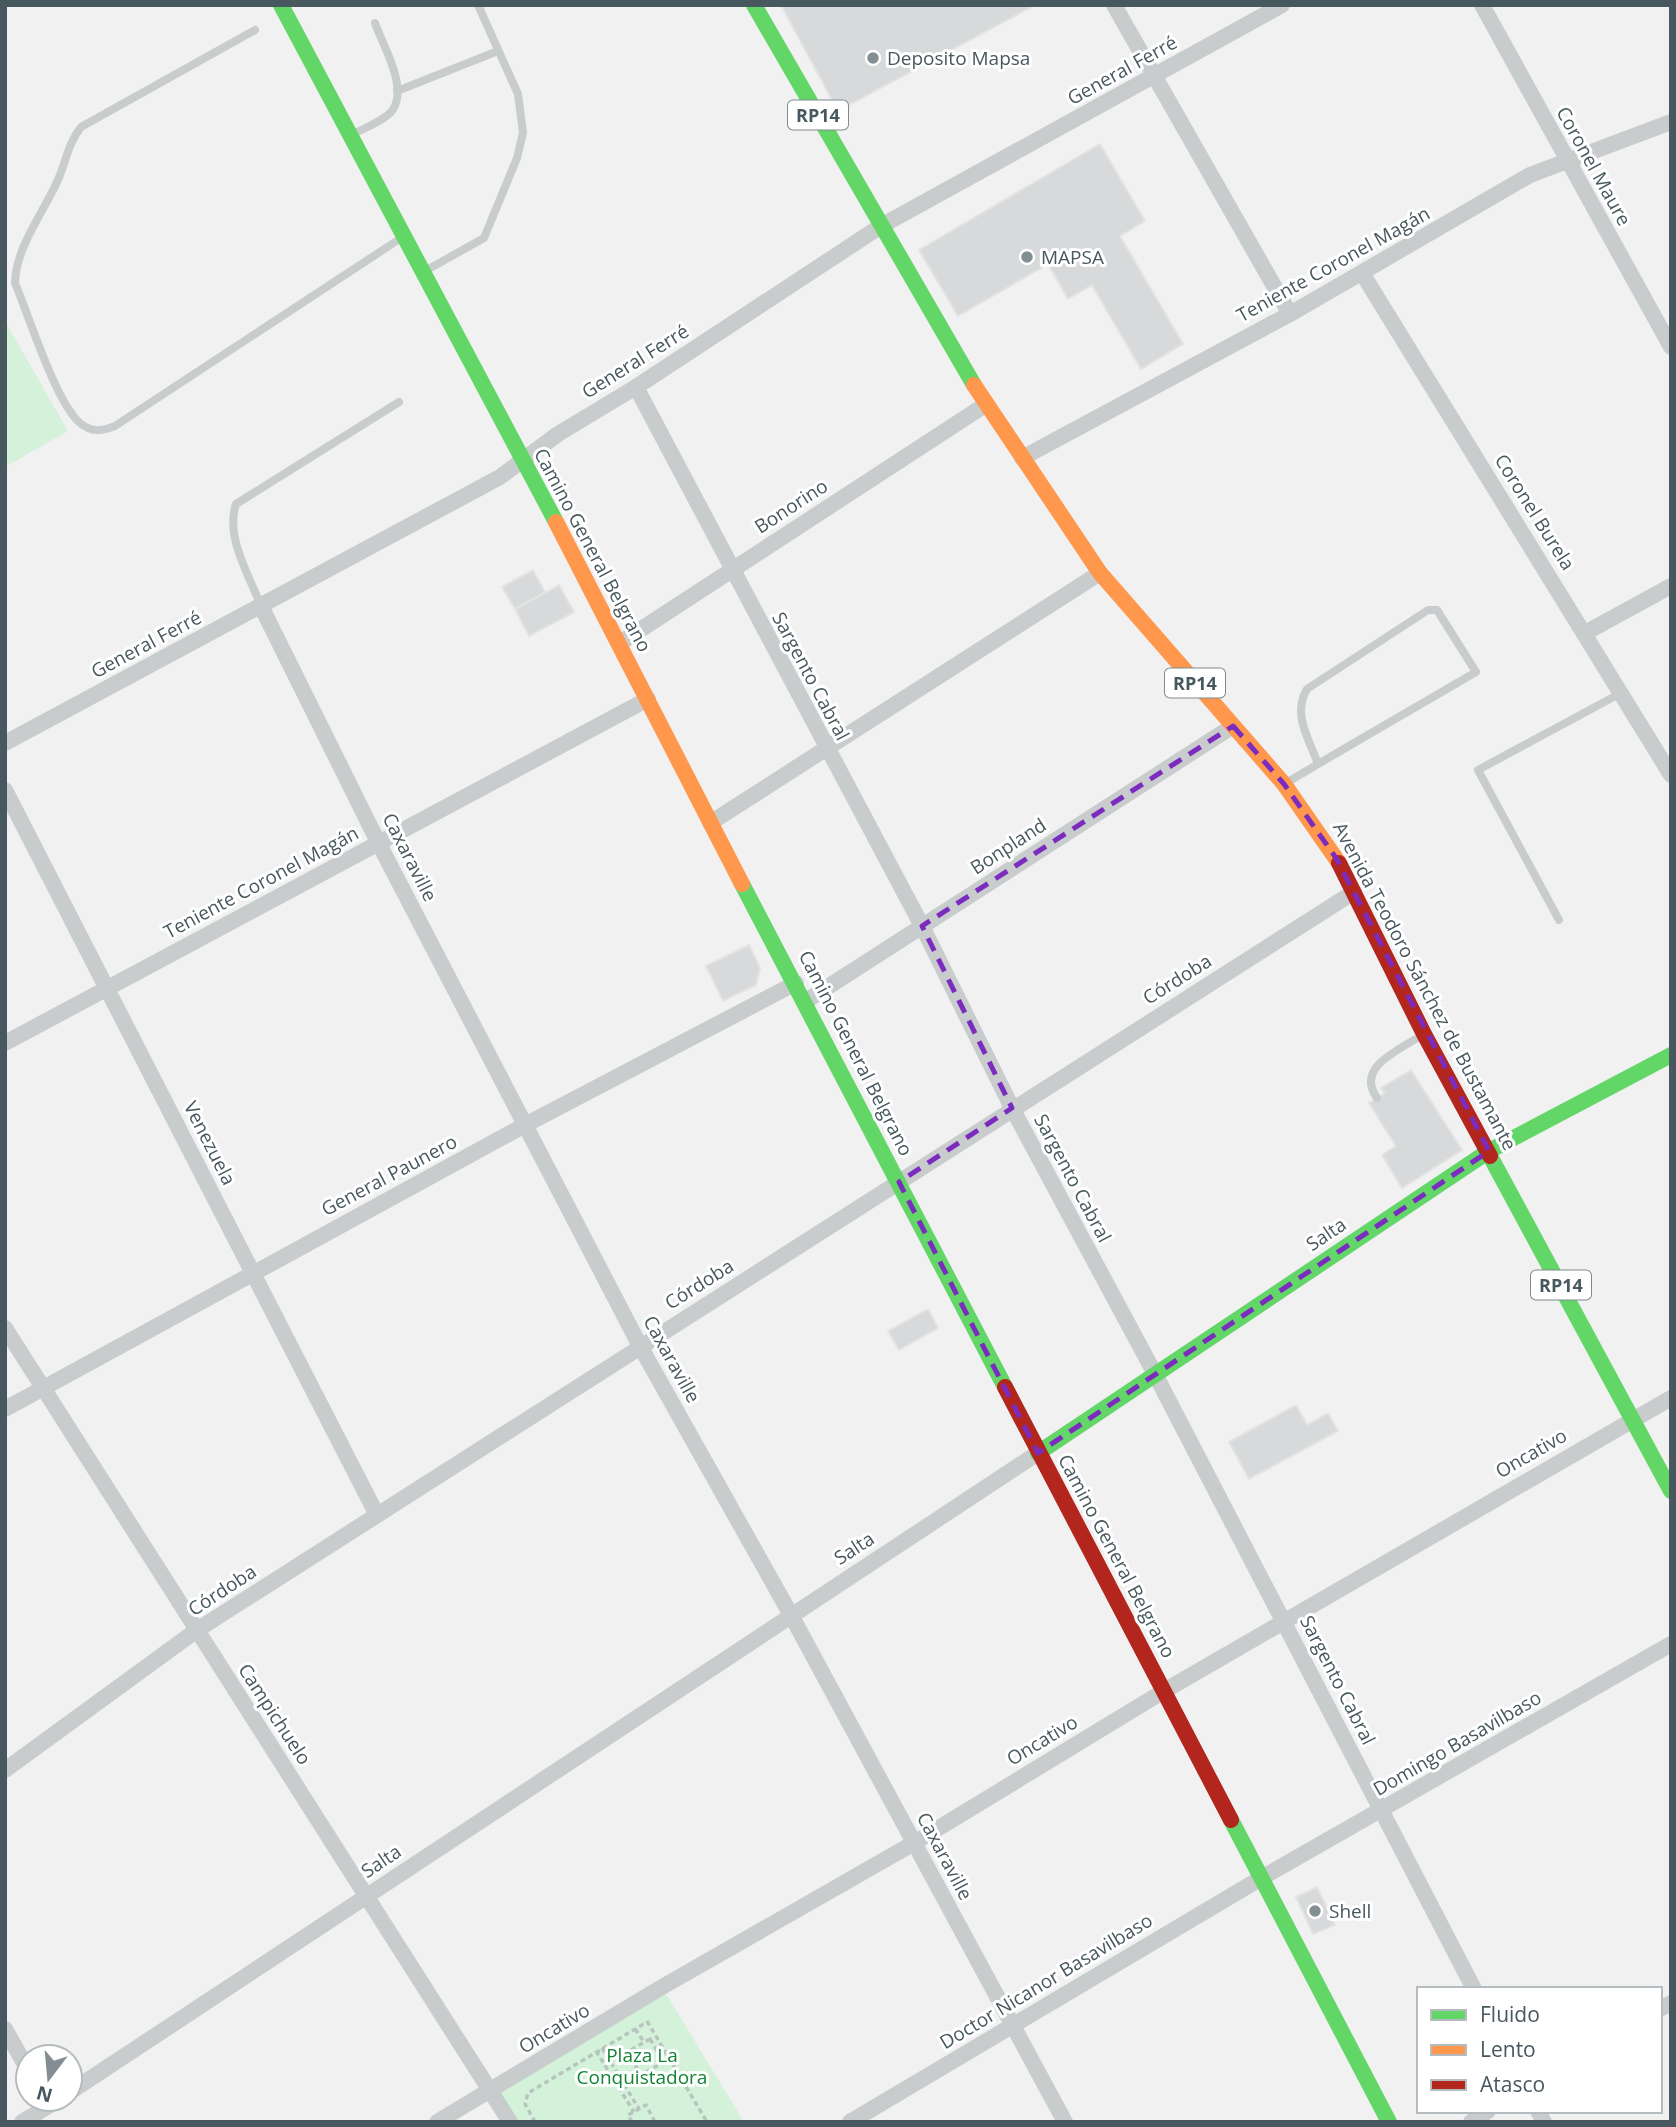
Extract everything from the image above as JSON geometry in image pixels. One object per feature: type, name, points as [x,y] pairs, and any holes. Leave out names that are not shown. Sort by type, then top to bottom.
[{"type":"street","name":"Camino General Belgrano","points":[[281,5],[620,643],[710,823],[806,1000],[1038,1453],[1263,1877],[1389,2122]]},
{"type":"street","name":"Avenida Teodoro Sánchez de Bustamante","points":[[754,5],[985,405],[1100,573],[1284,784],[1318,830],[1354,892],[1424,1034],[1671,1491]]},
{"type":"street","points":[[1114,5],[1290,314]]},
{"type":"street","name":"General Ferré","points":[[5,743],[500,477],[558,434],[636,387],[881,226],[1282,5]]},
{"type":"street","name":"Coronel Maure","points":[[1482,5],[1671,347]]},
{"type":"street","name":"Teniente Coronel Magán","points":[[1022,458],[1290,314],[1530,176],[1671,122]]},
{"type":"street","name":"Coronel Burela","points":[[1362,273],[1671,775]]},
{"type":"street","name":"Sargento Cabral","points":[[636,387],[825,749],[922,926],[1012,1108],[1155,1374],[1473,1987]]},
{"type":"street","name":"Bonorino","points":[[620,643],[985,405]]},
{"type":"street","points":[[710,823],[1100,573]]},
{"type":"street","points":[[1585,633],[1671,586]]},
{"type":"street","name":"Caxaraville","points":[[261,606],[378,842],[640,1346],[791,1615],[1065,2122]]},
{"type":"street","name":"Teniente Coronel Magán","points":[[5,1043],[648,699]]},
{"type":"street","name":"Bonpland","points":[[806,1000],[1233,726]]},
{"type":"street","name":"Venezuela","points":[[5,790],[377,1516]]},
{"type":"street","name":"Córdoba","points":[[5,1770],[197,1630],[1354,892]]},
{"type":"street","name":"General Paunero","points":[[5,1409],[525,1125],[796,983]]},
{"type":"street","name":"Salta","points":[[84,2083],[1038,1453],[1434,1183],[1671,1055]]},
{"type":"street","name":"Campichuelo","points":[[5,1328],[510,2122]]},
{"type":"street","name":"Oncativo","points":[[437,2122],[914,1843],[1164,1691],[1671,1398]]},
{"type":"street","name":"Domingo Basavilbaso","points":[[1263,1877],[1671,1644]]},
{"type":"street","name":"Doctor Nicanor Basavilbaso","points":[[850,2122],[1263,1877]]},
{"type":"street","points":[[5,2029],[14,2045]]},
{"type":"lane","points":[[422,273],[484,238],[517,158],[523,133],[518,94],[478,5]]},
{"type":"lane","points":[[350,136],[389,114],[398,102],[397,91],[375,23]]},
{"type":"lane","points":[[256,30],[81,127],[65,153],[58,179],[16,265],[15,283],[67,409],[90,429],[102,432],[116,426],[403,237]]},
{"type":"lane","points":[[397,91],[498,51]]},
{"type":"lane","points":[[261,606],[237,544],[231,519],[236,504],[399,402]]},
{"type":"lane","points":[[1284,784],[1476,672],[1437,610],[1428,610],[1307,689],[1299,702],[1299,713],[1318,764]]},
{"type":"lane","points":[[1559,920],[1478,770],[1621,693]]},
{"type":"lane","points":[[1377,1098],[1369,1086],[1369,1075],[1376,1066],[1424,1034]]},
{"type":"path","points":[[635,2004],[666,2051],[706,2122]]},
{"type":"path","points":[[536,2122],[524,2104],[528,2093],[647,2022]]},
{"type":"path","points":[[589,2032],[603,2048],[636,2110]]},
{"type":"path","points":[[589,2032],[597,2052],[636,2110]]},
{"type":"path","points":[[650,2039],[660,2055],[664,2062],[641,2075],[627,2052],[650,2039]]},
{"type":"path","points":[[660,2055],[666,2051]]},
{"type":"path","points":[[621,2079],[638,2069]]},
{"type":"path","points":[[632,2122],[628,2115],[646,2105],[655,2122]]},
{"type":"highlighted area","points":[[1233,726],[1284,784],[1336,858],[1489,1151],[1038,1453],[899,1182],[1012,1108],[922,926]]},
{"type":"green space","points":[[5,321],[68,431],[5,467]]},
{"type":"green space","name":"Plaza La Conquistadora","points":[[662,1987],[744,2122],[510,2122],[491,2091]]},
{"type":"building","name":"Deposito Mapsa","points":[[781,5],[1035,5],[838,111]]},
{"type":"building","name":"MAPSA","points":[[1100,144],[1145,221],[1120,236],[1183,344],[1141,369],[1092,285],[1068,299],[1048,264],[958,316],[919,250]]},
{"type":"building","points":[[533,570],[545,592],[515,609],[502,587]]},
{"type":"building","points":[[559,585],[574,612],[529,636],[515,609]]},
{"type":"building","points":[[749,945],[760,968],[756,985],[723,1001],[706,966]]},
{"type":"building","points":[[1411,1070],[1462,1150],[1402,1188],[1382,1155],[1396,1146],[1369,1103],[1385,1093],[1381,1088]]},
{"type":"building","points":[[928,1309],[938,1328],[899,1350],[888,1331]]},
{"type":"building","points":[[1296,1405],[1307,1425],[1328,1413],[1338,1431],[1249,1479],[1229,1442]]},
{"type":"building","name":"Shell","points":[[1317,1887],[1335,1925],[1313,1934],[1296,1897]]},
{"type":"traffic: fast","points":[[281,5],[556,522]]},
{"type":"traffic: fast","points":[[754,5],[974,385]]},
{"type":"traffic: fast","points":[[742,884],[1005,1387]]},
{"type":"traffic: fast","points":[[1038,1453],[1489,1151],[1671,1055]]},
{"type":"traffic: fast","points":[[1490,1156],[1671,1491]]},
{"type":"traffic: fast","points":[[1231,1820],[1389,2122]]},
{"type":"traffic: slow","points":[[974,385],[1100,573],[1284,784],[1339,863]]},
{"type":"traffic: slow","points":[[556,522],[742,884]]},
{"type":"traffic: jam","points":[[1339,863],[1424,1034],[1490,1156]]},
{"type":"traffic: jam","points":[[1005,1387],[1231,1820]]},
{"type":"place","name":"Deposito Mapsa","points":[[873,58]]},
{"type":"place","name":"MAPSA","points":[[1027,257]]},
{"type":"place","name":"Shell","points":[[1315,1911]]}]
